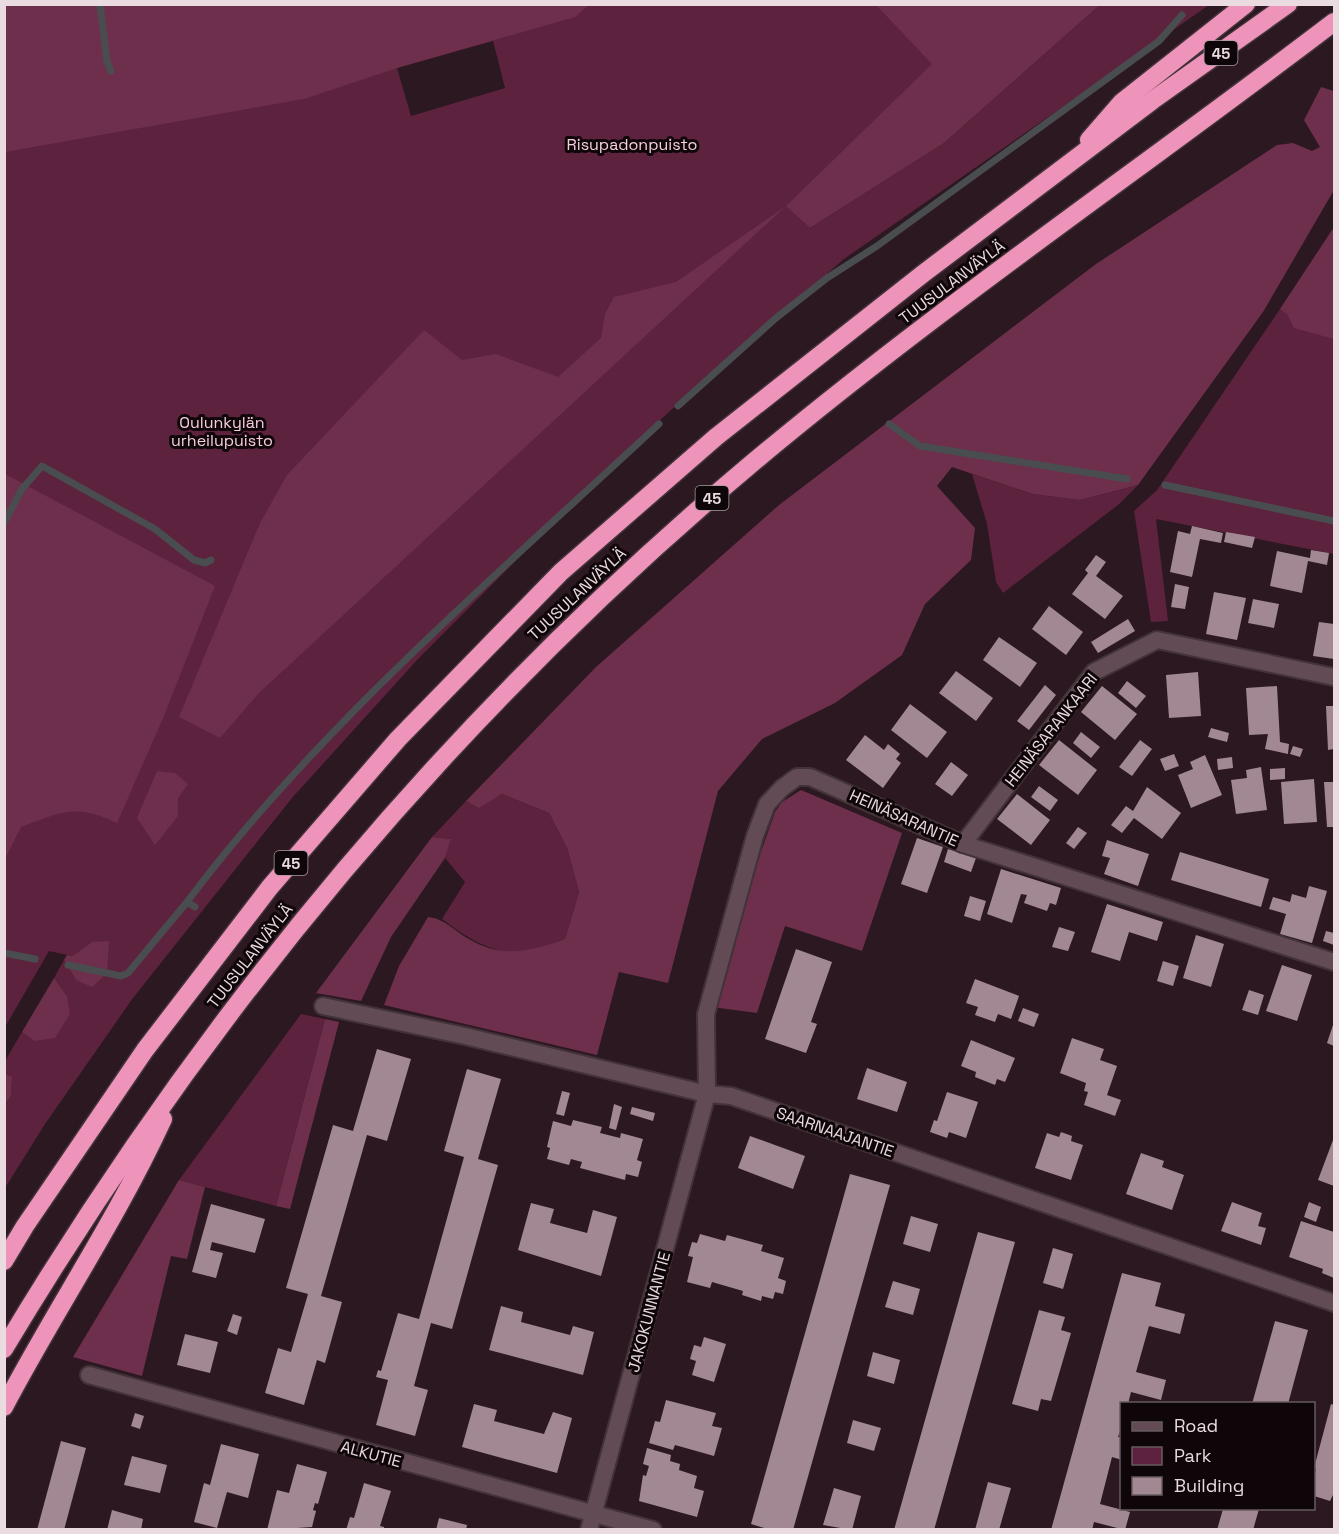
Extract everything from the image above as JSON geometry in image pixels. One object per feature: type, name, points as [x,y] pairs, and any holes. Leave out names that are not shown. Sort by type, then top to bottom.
[{"type":"highway","points":[[1067,166],[1122,102],[1246,4]]},
{"type":"highway","name":"TUUSULANVÄYLÄ","points":[[4,1261],[25,1226],[159,1032],[270,887],[414,722],[561,572],[725,430],[1067,166],[1288,4]]},
{"type":"highway","name":"TUUSULANVÄYLÄ","points":[[4,1349],[64,1249],[183,1074],[329,887],[431,768],[601,597],[747,467],[847,385],[1335,22]]},
{"type":"highway","points":[[4,1407],[41,1337],[136,1177],[183,1074]]},
{"type":"street","name":"HEINÄSARANKAARI","points":[[963,844],[1094,672],[1157,640],[1335,677]]},
{"type":"street","name":"HEINÄSARANTIE","points":[[706,1094],[706,1014],[754,836],[767,804],[782,788],[797,777],[810,777],[963,844],[1335,962]]},
{"type":"street","name":"SAARNAAJANTIE","points":[[323,1006],[465,1036],[706,1094],[731,1096],[1335,1303]]},
{"type":"street","name":"JAKOKUNNANTIE","points":[[590,1530],[706,1094]]},
{"type":"street","name":"ALKUTIE","points":[[89,1375],[654,1530]]},
{"type":"green space","points":[[5,5],[1045,5],[787,206],[810,228],[944,143],[1100,5],[1209,5],[844,259],[671,410],[589,487],[418,659],[292,798],[133,998],[45,1124],[5,1188],[5,1104],[11,1096],[12,1078],[5,1073],[5,1061],[22,1032],[34,1041],[67,996],[54,978],[64,960],[76,980],[92,942],[72,956],[49,951],[5,1027]],"holes":[[[493,41],[505,88],[411,116],[397,68]]]},
{"type":"green space","points":[[1280,309],[1334,336],[1334,554],[1156,519],[1168,621],[1151,622],[1134,511],[1157,490]]},
{"type":"green space","points":[[972,474],[1032,494],[1080,500],[1138,485],[1118,505],[1003,593],[996,582],[987,524]]},
{"type":"green space","points":[[502,794],[549,813],[567,848],[579,892],[565,939],[529,951],[493,949],[471,939],[442,919],[465,882],[445,858],[451,839],[432,837],[466,801],[479,807]]},
{"type":"green space","points":[[301,1014],[325,1019],[276,1206],[179,1180]]},
{"type":"shaded area","points":[[5,4],[589,5],[575,17],[397,68],[304,99],[5,152]]},
{"type":"shaded area","points":[[876,5],[1100,5],[944,143],[810,228],[786,206],[932,64]]},
{"type":"shaded area","points":[[1321,87],[1334,91],[1334,190],[1263,312],[1138,485],[1080,500],[1032,494],[952,467],[937,486],[975,528],[971,560],[925,604],[902,655],[835,703],[762,739],[718,791],[668,983],[619,972],[597,1055],[384,1005],[399,966],[428,917],[440,920],[481,945],[505,951],[529,950],[565,939],[579,892],[567,848],[549,813],[502,794],[479,808],[466,801],[596,667],[779,505],[1096,264],[1277,145],[1293,143],[1312,151],[1320,147],[1304,120]]},
{"type":"shaded area","points":[[786,206],[259,693],[220,738],[179,717],[260,523],[287,475],[424,330],[462,360],[496,354],[558,377],[601,338],[605,314],[614,297],[676,282]]},
{"type":"shaded area","points":[[1334,227],[1334,339],[1294,328],[1287,314],[1280,309]]},
{"type":"shaded area","points":[[5,474],[215,586],[164,716],[117,823],[90,813],[79,812],[47,817],[21,827],[5,859]]},
{"type":"shaded area","points":[[157,771],[175,773],[188,784],[178,798],[178,816],[155,845],[137,818]]},
{"type":"shaded area","points":[[801,790],[902,833],[862,951],[785,926],[757,1013],[712,1007],[715,983],[775,812],[782,802]]},
{"type":"shaded area","points":[[432,837],[451,839],[445,858],[391,937],[361,1001],[316,993]]},
{"type":"shaded area","points":[[109,941],[107,973],[92,987],[76,980],[64,960],[67,955],[72,956],[92,942]]},
{"type":"shaded area","points":[[54,978],[67,996],[70,1014],[55,1038],[34,1041],[22,1032]]},
{"type":"shaded area","points":[[325,1019],[339,1022],[290,1209],[276,1206]]},
{"type":"shaded area","points":[[4,1073],[12,1077],[11,1096],[5,1104]]},
{"type":"shaded area","points":[[179,1180],[205,1187],[187,1259],[171,1256],[142,1376],[73,1357]]},
{"type":"building","points":[[1192,526],[1223,533],[1221,543],[1200,539],[1192,577],[1170,572],[1178,531],[1190,534]]},
{"type":"building","points":[[1226,532],[1255,537],[1252,548],[1224,542]]},
{"type":"building","points":[[1311,550],[1329,553],[1327,565],[1308,561],[1302,593],[1270,586],[1277,551],[1310,558]]},
{"type":"building","points":[[1096,555],[1106,562],[1096,576],[1123,596],[1105,619],[1072,594],[1088,573],[1085,570]]},
{"type":"building","points":[[1175,584],[1189,587],[1185,609],[1171,607]]},
{"type":"building","points":[[1214,592],[1246,598],[1237,640],[1206,634]]},
{"type":"building","points":[[1253,599],[1279,604],[1274,628],[1248,623]]},
{"type":"building","points":[[1049,606],[1083,632],[1066,655],[1032,629]]},
{"type":"building","points":[[1128,619],[1135,631],[1098,653],[1091,642]]},
{"type":"building","points":[[1319,622],[1334,624],[1334,659],[1313,656]]},
{"type":"building","points":[[999,637],[1037,663],[1020,687],[983,660]]},
{"type":"building","points":[[956,671],[993,698],[976,721],[939,693]]},
{"type":"building","points":[[1198,672],[1201,716],[1169,718],[1166,675]]},
{"type":"building","points":[[1127,681],[1146,696],[1136,708],[1118,693]]},
{"type":"building","points":[[1045,685],[1056,695],[1029,730],[1017,721]]},
{"type":"building","points":[[1102,686],[1137,714],[1115,740],[1081,712]]},
{"type":"building","points":[[1277,686],[1280,742],[1289,744],[1288,754],[1265,749],[1268,734],[1249,735],[1246,688]]},
{"type":"building","points":[[910,704],[947,732],[927,758],[891,730]]},
{"type":"building","points":[[1326,706],[1334,706],[1334,749],[1328,750]]},
{"type":"building","points":[[1211,728],[1229,733],[1227,742],[1208,737]]},
{"type":"building","points":[[1081,732],[1100,747],[1091,758],[1073,743]]},
{"type":"building","points":[[865,735],[884,750],[888,744],[900,754],[896,759],[901,763],[883,788],[846,760]]},
{"type":"building","points":[[1059,740],[1097,770],[1078,795],[1039,765]]},
{"type":"building","points":[[1140,740],[1152,749],[1132,776],[1119,767]]},
{"type":"building","points":[[1293,746],[1303,749],[1300,757],[1290,754]]},
{"type":"building","points":[[1174,754],[1179,766],[1165,771],[1160,759]]},
{"type":"building","points":[[1205,755],[1222,795],[1191,808],[1178,775],[1193,769],[1190,762]]},
{"type":"building","points":[[1232,757],[1233,768],[1218,770],[1217,759]]},
{"type":"building","points":[[951,762],[968,775],[952,796],[935,784]]},
{"type":"building","points":[[1261,767],[1267,810],[1236,814],[1231,780],[1247,778],[1246,770]]},
{"type":"building","points":[[1285,768],[1285,779],[1270,780],[1270,769]]},
{"type":"building","points":[[1314,779],[1317,822],[1284,824],[1281,782]]},
{"type":"building","points":[[1324,782],[1334,782],[1334,827],[1327,827]]},
{"type":"building","points":[[1039,786],[1058,800],[1050,811],[1031,797]]},
{"type":"building","points":[[1147,787],[1181,813],[1162,839],[1134,818],[1122,833],[1111,825],[1126,806],[1133,811]]},
{"type":"building","points":[[1017,794],[1050,820],[1031,845],[997,819]]},
{"type":"building","points":[[1078,827],[1087,833],[1074,849],[1066,843]]},
{"type":"building","points":[[917,838],[943,847],[927,893],[901,884]]},
{"type":"building","points":[[1107,840],[1149,854],[1138,886],[1104,874],[1110,858],[1102,856]]},
{"type":"building","points":[[948,849],[976,858],[971,872],[944,862]]},
{"type":"building","points":[[1180,852],[1269,879],[1261,907],[1171,880]]},
{"type":"building","points":[[1001,869],[1061,888],[1056,905],[1050,903],[1047,911],[1024,903],[1027,895],[1021,894],[1012,923],[987,914]]},
{"type":"building","points":[[1309,886],[1327,891],[1312,943],[1280,934],[1286,914],[1269,909],[1273,897],[1290,902],[1292,894],[1306,898]]},
{"type":"building","points":[[970,896],[986,901],[980,921],[964,916]]},
{"type":"building","points":[[1107,904],[1163,922],[1157,941],[1129,932],[1120,961],[1091,952]]},
{"type":"building","points":[[1059,927],[1075,932],[1068,951],[1052,947]]},
{"type":"building","points":[[1326,931],[1334,933],[1334,945],[1323,941]]},
{"type":"building","points":[[1196,935],[1224,944],[1211,987],[1183,978]]},
{"type":"building","points":[[796,949],[832,962],[811,1022],[817,1024],[806,1053],[765,1039]]},
{"type":"building","points":[[1163,961],[1179,966],[1173,986],[1157,981]]},
{"type":"building","points":[[1282,965],[1312,975],[1297,1021],[1266,1011]]},
{"type":"building","points":[[975,979],[1019,996],[1011,1019],[998,1014],[995,1022],[975,1015],[978,1007],[966,1003]]},
{"type":"building","points":[[1249,990],[1264,995],[1258,1015],[1242,1010]]},
{"type":"building","points":[[1023,1008],[1039,1014],[1034,1027],[1018,1021]]},
{"type":"building","points":[[1334,1022],[1334,1046],[1327,1043]]},
{"type":"building","points":[[1072,1038],[1104,1049],[1100,1060],[1117,1066],[1107,1095],[1121,1100],[1115,1116],[1084,1105],[1088,1092],[1084,1091],[1086,1083],[1060,1073]]},
{"type":"building","points":[[971,1040],[1015,1058],[1005,1082],[997,1079],[995,1085],[975,1077],[976,1072],[961,1066]]},
{"type":"building","points":[[377,1049],[411,1059],[387,1141],[367,1135],[321,1296],[342,1302],[325,1363],[317,1360],[304,1405],[265,1393],[278,1348],[291,1352],[308,1294],[286,1288],[333,1125],[353,1131]]},
{"type":"building","points":[[867,1068],[907,1082],[897,1112],[857,1099]]},
{"type":"building","points":[[467,1069],[501,1079],[478,1159],[498,1165],[452,1329],[431,1323],[414,1386],[428,1390],[415,1436],[376,1425],[388,1380],[376,1377],[378,1370],[381,1371],[398,1313],[419,1319],[464,1157],[444,1151]]},
{"type":"building","points":[[562,1091],[570,1093],[564,1116],[556,1114]]},
{"type":"building","points":[[947,1092],[978,1102],[966,1138],[949,1132],[947,1138],[930,1132],[934,1120],[937,1121]]},
{"type":"building","points":[[614,1104],[622,1107],[616,1130],[609,1128]]},
{"type":"building","points":[[632,1107],[655,1113],[653,1121],[630,1114]]},
{"type":"building","points":[[573,1120],[602,1127],[600,1133],[620,1138],[621,1133],[643,1139],[637,1160],[642,1162],[638,1177],[626,1174],[625,1180],[580,1168],[582,1162],[571,1159],[569,1165],[547,1159],[550,1148],[547,1147],[553,1121],[571,1126]]},
{"type":"building","points":[[1061,1132],[1072,1136],[1071,1141],[1083,1145],[1071,1180],[1035,1168],[1047,1133],[1059,1137]]},
{"type":"building","points":[[750,1136],[805,1156],[793,1189],[738,1168]]},
{"type":"building","points":[[1334,1141],[1334,1186],[1318,1180]]},
{"type":"building","points":[[1141,1153],[1164,1161],[1162,1167],[1184,1175],[1172,1210],[1126,1194]]},
{"type":"building","points":[[850,1174],[890,1185],[793,1530],[771,1530],[751,1524]]},
{"type":"building","points":[[1232,1202],[1262,1213],[1258,1226],[1266,1228],[1261,1245],[1221,1231]]},
{"type":"building","points":[[1309,1202],[1321,1207],[1316,1222],[1304,1217]]},
{"type":"building","points":[[531,1203],[554,1209],[550,1223],[587,1233],[593,1210],[617,1217],[601,1276],[518,1250]]},
{"type":"building","points":[[211,1204],[265,1219],[255,1253],[212,1242],[210,1250],[223,1253],[216,1278],[192,1272]]},
{"type":"building","points":[[911,1216],[938,1224],[930,1252],[903,1244]]},
{"type":"building","points":[[1301,1221],[1334,1232],[1334,1278],[1322,1273],[1323,1269],[1289,1257]]},
{"type":"building","points":[[978,1232],[1015,1242],[934,1530],[894,1530]]},
{"type":"building","points":[[700,1234],[725,1241],[727,1235],[763,1245],[761,1251],[784,1258],[778,1278],[786,1281],[783,1294],[775,1292],[773,1299],[762,1296],[761,1301],[742,1295],[743,1291],[712,1282],[710,1288],[687,1282],[693,1257],[688,1256],[692,1242],[697,1243]]},
{"type":"building","points":[[1053,1248],[1073,1254],[1063,1289],[1043,1283]]},
{"type":"building","points":[[1122,1273],[1161,1283],[1155,1306],[1185,1314],[1180,1334],[1149,1326],[1136,1372],[1166,1380],[1161,1400],[1131,1392],[1128,1402],[1120,1402],[1118,1437],[1120,1438],[1120,1459],[1112,1457],[1100,1504],[1130,1512],[1125,1530],[1094,1522],[1092,1530],[1051,1530]]},
{"type":"building","points":[[893,1281],[920,1289],[913,1315],[885,1307]]},
{"type":"building","points":[[501,1306],[523,1312],[521,1322],[570,1335],[573,1326],[594,1332],[583,1375],[489,1350]]},
{"type":"building","points":[[1039,1310],[1065,1317],[1061,1330],[1071,1333],[1051,1401],[1041,1399],[1038,1411],[1012,1404]]},
{"type":"building","points":[[233,1314],[242,1317],[237,1335],[227,1331]]},
{"type":"building","points":[[1275,1321],[1308,1330],[1289,1402],[1253,1402]]},
{"type":"building","points":[[185,1334],[218,1342],[210,1373],[177,1365]]},
{"type":"building","points":[[704,1337],[726,1344],[714,1382],[692,1375],[696,1361],[690,1359],[694,1345],[701,1347]]},
{"type":"building","points":[[873,1352],[900,1360],[894,1384],[867,1376]]},
{"type":"building","points":[[666,1400],[716,1413],[712,1426],[722,1428],[714,1456],[675,1445],[673,1450],[649,1443],[655,1421],[660,1422]]},
{"type":"building","points":[[474,1404],[497,1410],[494,1421],[544,1434],[553,1412],[572,1418],[557,1473],[462,1447]]},
{"type":"building","points":[[1331,1404],[1334,1405],[1334,1493],[1330,1501],[1315,1496],[1315,1464]]},
{"type":"building","points":[[135,1413],[144,1416],[140,1429],[131,1426]]},
{"type":"building","points":[[853,1420],[881,1428],[874,1451],[847,1443]]},
{"type":"building","points":[[61,1441],[86,1448],[64,1530],[37,1530]]},
{"type":"building","points":[[221,1444],[259,1454],[248,1498],[227,1492],[217,1528],[194,1522],[204,1483],[210,1485]]},
{"type":"building","points":[[647,1448],[671,1455],[670,1461],[680,1464],[679,1470],[697,1476],[694,1488],[704,1491],[697,1517],[639,1501],[643,1475],[646,1476],[649,1466],[643,1464]]},
{"type":"building","points":[[132,1456],[167,1465],[160,1493],[124,1485]]},
{"type":"building","points":[[297,1464],[327,1472],[318,1504],[315,1503],[313,1510],[316,1511],[312,1527],[267,1530],[277,1490],[289,1493]]},
{"type":"building","points":[[988,1482],[1011,1488],[999,1530],[975,1530]]},
{"type":"building","points":[[364,1483],[391,1491],[380,1526],[384,1527],[384,1530],[346,1530],[350,1517],[354,1518]]},
{"type":"building","points":[[834,1488],[861,1496],[852,1530],[823,1525]]},
{"type":"building","points":[[112,1510],[143,1519],[141,1530],[107,1530]]},
{"type":"building","points":[[1223,1510],[1259,1510],[1253,1530],[1217,1530]]},
{"type":"building","points":[[439,1518],[467,1525],[466,1530],[436,1530]]},
{"type":"waterway","points":[[100,4],[107,62],[111,71]]},
{"type":"waterway","points":[[678,406],[776,318],[827,278],[877,246],[1159,41],[1182,15]]},
{"type":"waterway","points":[[187,902],[238,837],[352,713],[412,653],[659,424]]},
{"type":"waterway","points":[[889,424],[920,446],[1127,479]]},
{"type":"waterway","points":[[4,523],[22,489],[42,466],[155,529],[194,560],[205,563],[211,560]]},
{"type":"waterway","points":[[1165,485],[1334,521]]},
{"type":"waterway","points":[[68,965],[121,976],[128,973],[187,902],[195,907]]},
{"type":"waterway","points":[[4,953],[35,959]]},
{"type":"park label","name":"Risupadonpuisto","points":[[632,144]]},
{"type":"park label","name":"Oulunkylän urheilupuisto","points":[[222,431]]}]
